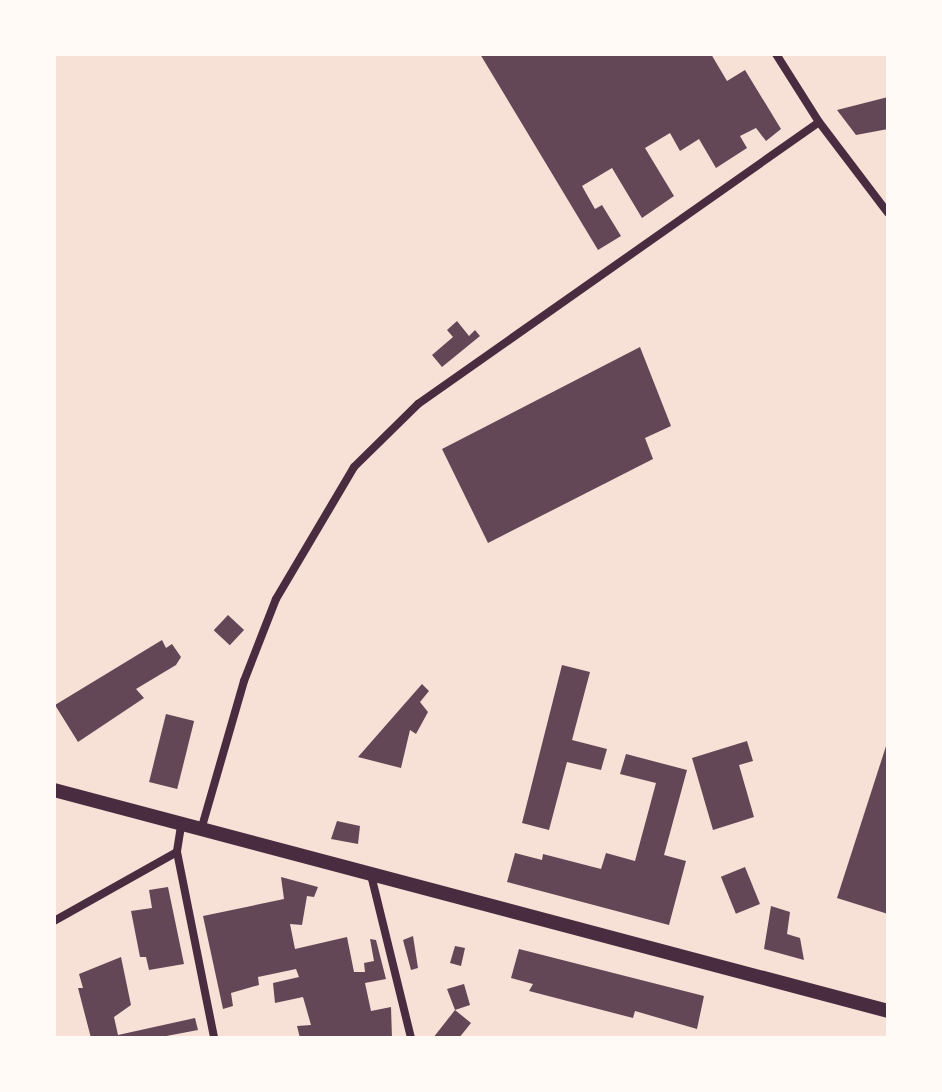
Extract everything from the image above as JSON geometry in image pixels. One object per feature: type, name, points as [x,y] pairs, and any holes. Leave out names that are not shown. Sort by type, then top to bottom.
[{"type":"main road","points":[[54,790],[888,1011]]},
{"type":"street","points":[[776,54],[819,122],[888,213]]},
{"type":"street","points":[[201,830],[244,681],[276,599],[354,467],[418,404],[819,122]]},
{"type":"street","points":[[181,826],[177,852],[214,1038]]},
{"type":"street","points":[[54,921],[177,852]]},
{"type":"street","points":[[371,875],[411,1038]]},
{"type":"building","points":[[480,54],[711,54],[727,81],[745,70],[781,129],[766,141],[756,128],[740,136],[747,148],[716,168],[699,139],[680,151],[670,133],[645,148],[674,196],[642,218],[612,168],[582,186],[595,209],[602,205],[621,236],[598,250]]},
{"type":"building","points":[[888,97],[888,129],[856,135],[837,110]]},
{"type":"building","points":[[457,321],[469,336],[475,330],[480,336],[442,367],[432,355],[453,337],[447,330]]},
{"type":"building","points":[[640,347],[671,426],[645,438],[653,459],[488,543],[442,449]]},
{"type":"building","points":[[228,615],[244,630],[230,645],[214,630]]},
{"type":"building","points":[[162,640],[166,648],[172,644],[181,657],[176,665],[136,689],[144,698],[78,742],[55,705]]},
{"type":"building","points":[[562,665],[590,672],[572,740],[607,749],[601,770],[567,762],[549,830],[522,823]]},
{"type":"building","points":[[422,684],[429,691],[420,702],[428,712],[416,734],[410,730],[401,768],[358,757]]},
{"type":"building","points":[[166,714],[194,721],[177,789],[149,782]]},
{"type":"building","points":[[747,741],[753,761],[739,765],[754,817],[713,830],[692,758]]},
{"type":"building","points":[[888,743],[888,914],[837,898]]},
{"type":"building","points":[[626,754],[687,770],[664,855],[686,861],[669,925],[507,882],[515,853],[542,860],[543,854],[601,869],[606,853],[635,861],[656,783],[620,774]]},
{"type":"building","points":[[337,821],[360,826],[358,844],[331,839]]},
{"type":"building","points":[[745,867],[760,904],[736,914],[721,877]]},
{"type":"building","points":[[281,877],[318,887],[314,897],[307,896],[302,925],[290,924],[295,949],[347,937],[354,972],[365,972],[364,963],[374,961],[370,939],[376,940],[386,979],[365,983],[371,1011],[391,1007],[392,1038],[300,1038],[297,1026],[311,1025],[303,997],[275,1003],[273,983],[299,977],[296,969],[258,977],[259,985],[231,993],[233,1006],[223,1009],[203,916],[284,899]]},
{"type":"building","points":[[168,887],[184,964],[149,970],[146,957],[140,957],[131,911],[152,908],[149,890]]},
{"type":"building","points":[[771,906],[790,912],[787,934],[800,938],[804,960],[764,949]]},
{"type":"building","points":[[413,936],[418,968],[411,970],[403,940]]},
{"type":"building","points":[[455,946],[465,948],[461,966],[450,963]]},
{"type":"building","points":[[519,949],[704,996],[697,1029],[635,1011],[633,1018],[529,991],[533,984],[511,978]]},
{"type":"building","points":[[121,957],[131,1005],[114,1017],[118,1035],[195,1018],[198,1030],[156,1038],[91,1038],[78,988],[83,988],[79,974]]},
{"type":"building","points":[[464,984],[470,1005],[455,1010],[447,989]]},
{"type":"building","points":[[455,1010],[471,1023],[459,1038],[433,1038]]}]
